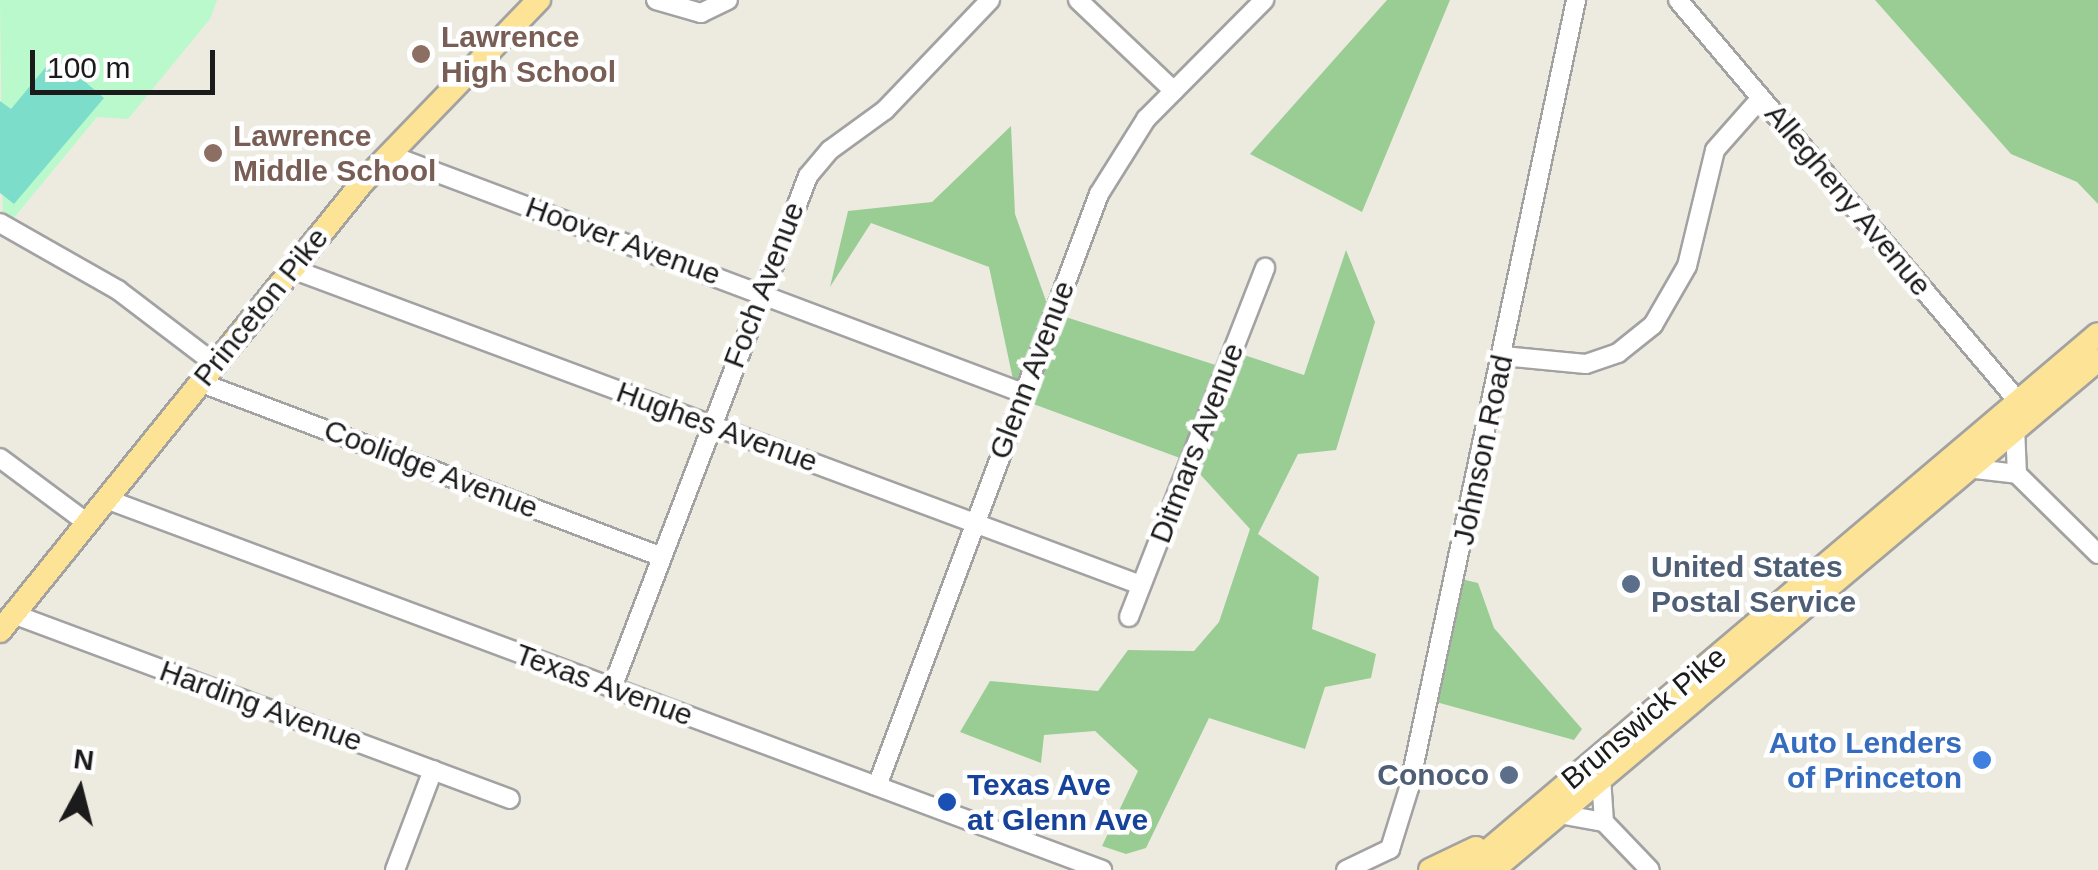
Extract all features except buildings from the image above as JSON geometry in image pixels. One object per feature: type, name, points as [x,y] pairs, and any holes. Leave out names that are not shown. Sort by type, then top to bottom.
[{"type":"main road","name":"Princeton Pike","points":[[6,622],[292,269],[390,155],[539,0]]},
{"type":"main road","name":"Brunswick Pike","points":[[1465,870],[2098,334]]},
{"type":"main road","name":"Brunswick Pike","points":[[1493,870],[2098,360]]},
{"type":"main road","points":[[1430,870],[1530,814]]},
{"type":"street","points":[[656,0],[686,13],[713,10],[728,0]]},
{"type":"street","name":"Foch Avenue","points":[[612,688],[799,192],[817,163],[885,110],[990,0]]},
{"type":"street","points":[[1078,0],[1174,91]]},
{"type":"street","name":"Glenn Avenue","points":[[877,786],[1111,168],[1174,91],[1264,0]]},
{"type":"street","name":"Johnson Road","points":[[1346,870],[1381,857],[1395,839],[1503,356],[1576,0]]},
{"type":"street","name":"Allegheny Avenue","points":[[1678,0],[2018,401]]},
{"type":"street","points":[[1503,356],[1586,364],[1618,354],[1652,325],[1687,266],[1715,150],[1761,98]]},
{"type":"street","name":"Hoover Avenue","points":[[390,155],[1024,393]]},
{"type":"street","points":[[0,223],[118,290],[215,364]]},
{"type":"street","name":"Ditmars Avenue","points":[[1130,617],[1264,268]]},
{"type":"street","name":"Hughes Avenue","points":[[292,269],[1141,585]]},
{"type":"street","name":"Coolidge Avenue","points":[[200,382],[662,556]]},
{"type":"street","points":[[2015,427],[2017,474]]},
{"type":"street","points":[[0,458],[86,522]]},
{"type":"street","points":[[1966,468],[2017,474],[2098,554]]},
{"type":"street","name":"Texas Avenue","points":[[106,499],[1102,870]]},
{"type":"street","name":"Harding Avenue","points":[[6,622],[510,799]]},
{"type":"street","points":[[396,870],[433,770]]},
{"type":"street","points":[[1601,777],[1604,822]]},
{"type":"street","points":[[1559,814],[1604,822],[1650,870]]},
{"type":"green space","points":[[0,0],[217,0],[210,19],[128,119],[97,117],[3,231]]},
{"type":"green space","points":[[1387,0],[1450,0],[1362,212],[1250,154]]},
{"type":"green space","points":[[1875,0],[2098,0],[2098,204],[2077,182],[2011,154]]},
{"type":"green space","points":[[1011,126],[1015,214],[1050,312],[1225,368],[1232,351],[1304,375],[1346,250],[1375,322],[1336,450],[1298,454],[1258,534],[1319,577],[1312,629],[1376,654],[1371,678],[1325,687],[1305,749],[1209,718],[1146,848],[1126,854],[1102,846],[1138,771],[1095,731],[1044,735],[1041,763],[960,732],[990,681],[1098,691],[1128,650],[1194,651],[1219,622],[1250,529],[1188,461],[1017,398],[989,267],[871,223],[830,287],[848,211],[932,202]]},
{"type":"green space","points":[[1461,579],[1478,583],[1494,628],[1582,729],[1574,740],[1436,702]]},
{"type":"shaded area","points":[[55,56],[104,98],[14,204],[0,193],[0,101],[11,109]]},
{"type":"place","name":"Lawrence High School","points":[[421,54]]},
{"type":"place","name":"Lawrence Middle School","points":[[213,153]]},
{"type":"place","name":"United States Postal Service","points":[[1631,584]]},
{"type":"place","name":"Auto Lenders of Princeton","points":[[1982,760]]},
{"type":"place","name":"Conoco","points":[[1509,775]]},
{"type":"place","name":"Texas Ave at Glenn Ave","points":[[947,802]]}]
